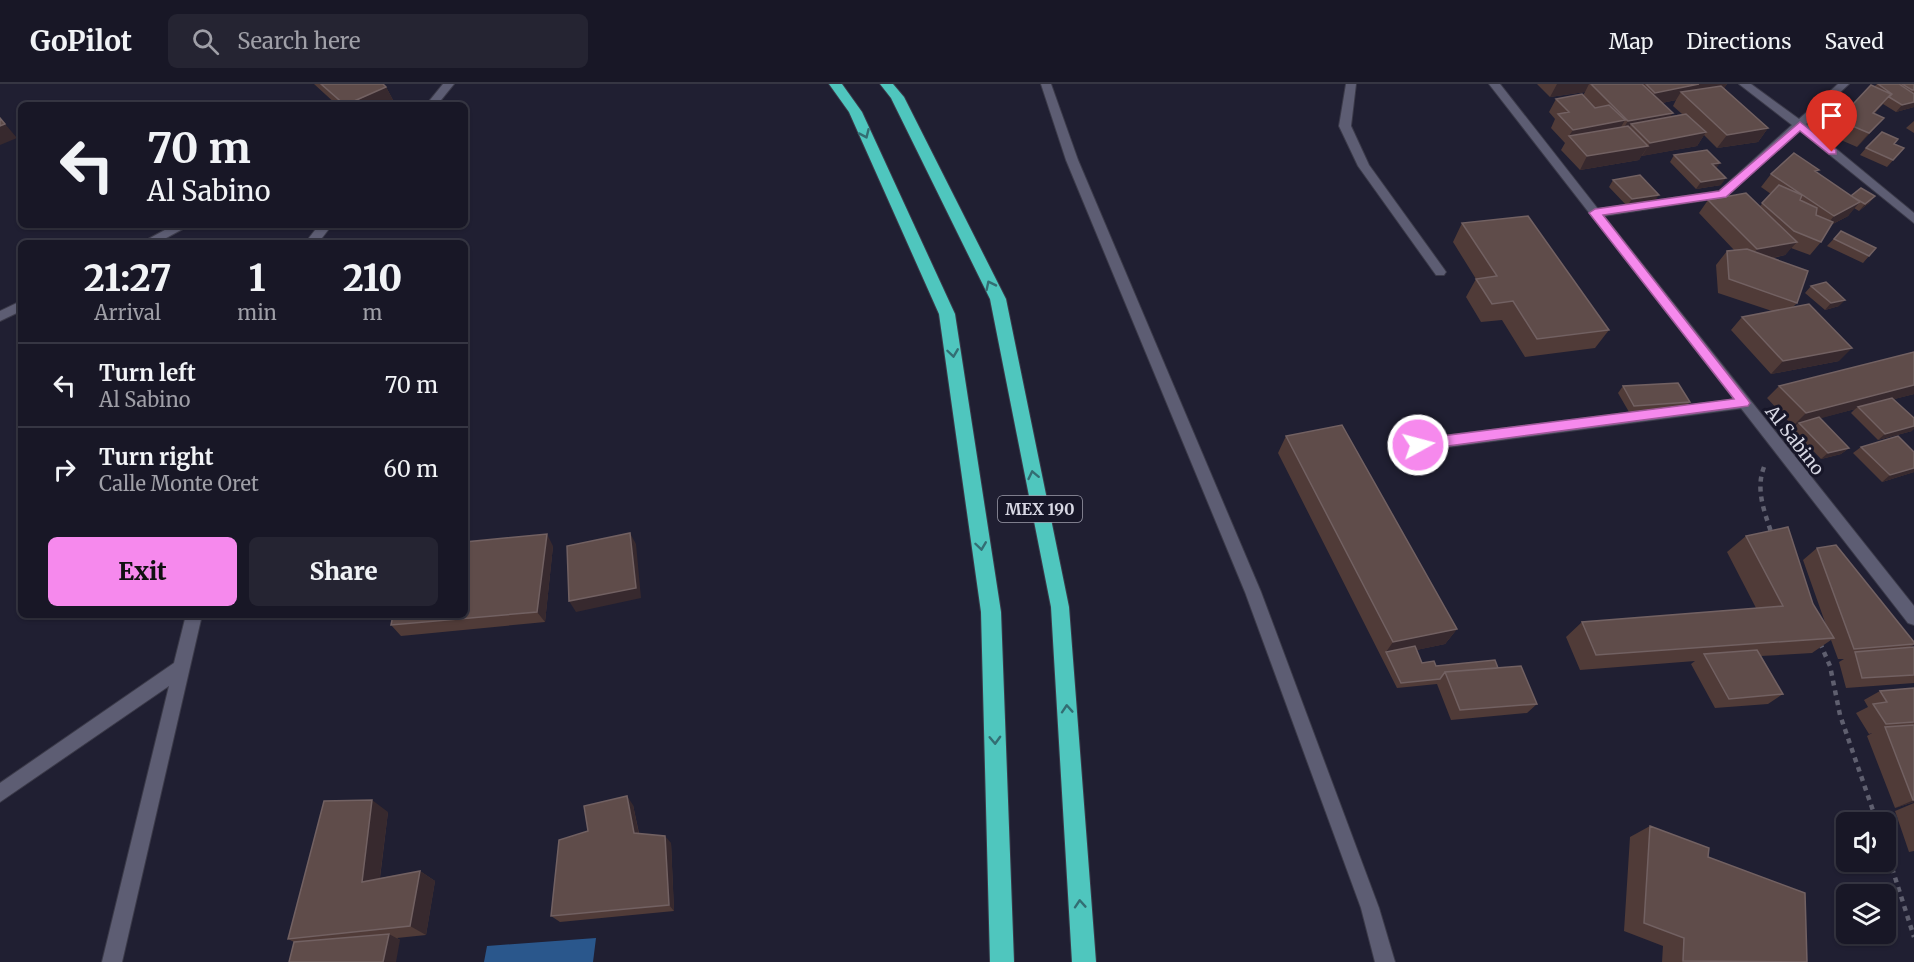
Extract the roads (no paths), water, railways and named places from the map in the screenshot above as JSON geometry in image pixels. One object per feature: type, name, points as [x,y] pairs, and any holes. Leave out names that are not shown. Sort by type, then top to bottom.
[{"type":"highway","name":"MEX 190","points":[[835,84],[855,112],[947,314],[991,612],[1002,962]]},
{"type":"highway","name":"MEX 190","points":[[886,84],[897,98],[998,300],[1060,608],[1084,962]]},
{"type":"street","points":[[431,102],[449,84]]},
{"type":"street","points":[[1046,84],[1072,160],[1253,592],[1370,908],[1385,962]]},
{"type":"street","points":[[1352,84],[1345,126],[1364,166],[1440,272]]},
{"type":"street","name":"Al Sabino","points":[[1494,84],[1914,618]]},
{"type":"street","points":[[1744,84],[1800,125],[1914,219]]},
{"type":"street","points":[[1595,213],[1722,194],[1844,84]]},
{"type":"street","points":[[153,240],[178,228]]},
{"type":"street","points":[[314,240],[324,228]]},
{"type":"street","points":[[0,316],[18,307]]},
{"type":"street","points":[[1418,445],[1744,403]]},
{"type":"street","points":[[112,962],[193,618]]},
{"type":"street","points":[[0,793],[181,668]]},
{"type":"water","points":[[596,938],[593,962],[484,962],[487,946]]}]
